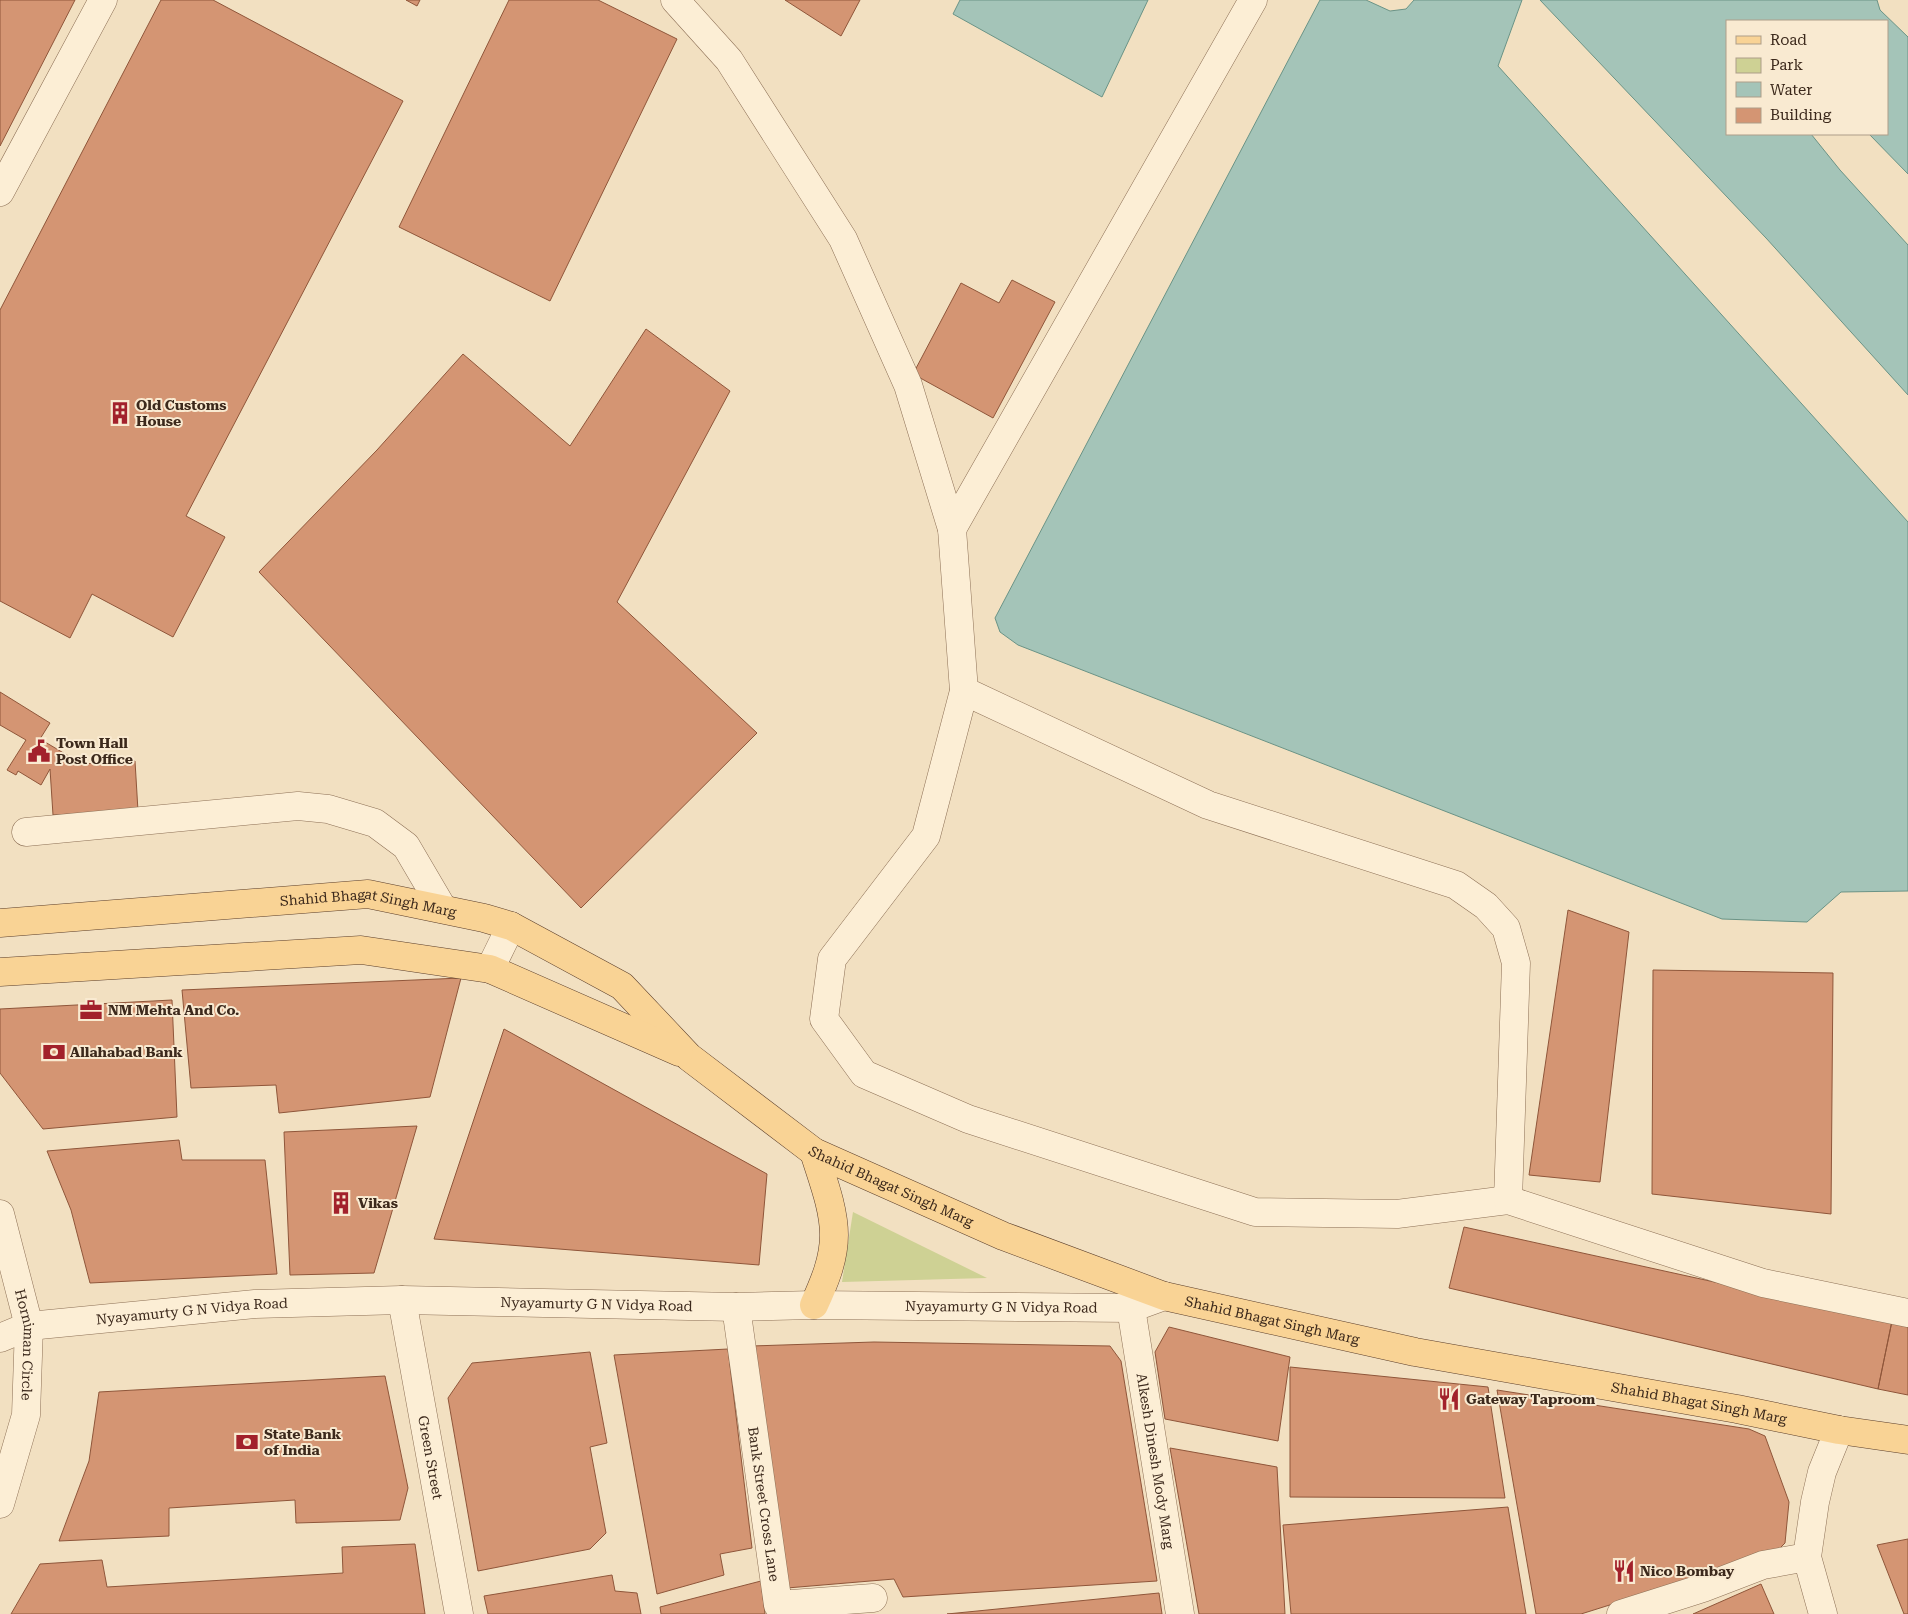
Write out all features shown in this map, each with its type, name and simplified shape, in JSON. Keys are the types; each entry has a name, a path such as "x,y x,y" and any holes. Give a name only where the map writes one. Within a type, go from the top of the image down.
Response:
{"main road":[{"name":"Shahid Bhagat Singh Marg","path":"0,923 368,894 484,918 511,926 622,986 689,1056 814,1152 1003,1236 1164,1296 1416,1352 1737,1409 1840,1430 1908,1440"},
{"name":"Shahid Bhagat Singh Marg","path":"0,972 361,950 490,969 689,1056"},
{"path":"814,1152 831,1210 834,1234 832,1260 814,1305"}],"street":[{"path":"0,192 103,0"},
{"path":"675,0 729,60 843,240 908,385 952,529 964,691 926,836 832,959 824,1019 864,1074 968,1119 1256,1212 1397,1214 1508,1200 1763,1283 1908,1313"},
{"path":"952,529 1253,0"},
{"path":"964,691 1208,805 1456,885 1486,906 1506,928 1516,963 1508,1200"},
{"path":"26,832 298,806 328,809 375,823 406,846 443,909"},
{"path":"490,969 511,926"},
{"name":"Horniman Circle","path":"0,1214 29,1326 26,1415 0,1504"},
{"name":"Nyayamurty G N Vidya Road","path":"0,1338 29,1326 256,1304 402,1300 736,1307 814,1305 1130,1308 1164,1296"},
{"name":"Green Street","path":"402,1300 459,1614"},
{"name":"Bank Street Cross Lane","path":"736,1307 778,1605 873,1598"},
{"name":"Alkesh Dinesh Mody Marg","path":"1130,1308 1180,1614"},
{"path":"1823,1614 1807,1557 1815,1502 1822,1472 1840,1430"},
{"path":"1621,1614 1703,1588 1764,1565 1807,1557"}],"green space":[{"path":"853,1212 987,1278 842,1282"}],"water":[{"path":"960,0 1148,0 1102,97 953,14"},
{"path":"1320,0 1366,0 1390,11 1406,9 1414,0 1522,0 1498,66 1908,522 1908,891 1841,892 1807,922 1722,919 1018,645 1000,632 995,618"},
{"path":"1540,0 1877,0 1880,10 1908,37 1908,174 1870,135 1888,135 1888,20 1726,20 1726,135 1812,135 1840,170 1908,245 1908,395 1766,238"}],"building":[{"path":"0,0 75,0 0,146"},
{"name":"Old Customs House","path":"161,0 213,0 403,101 186,516 225,537 173,637 92,594 70,638 0,601 0,310"},
{"path":"406,0 420,0 417,6"},
{"path":"509,0 598,0 677,39 550,301 399,227"},
{"path":"785,0 860,0 841,36"},
{"path":"1012,280 1055,302 993,418 913,374 961,283 999,303"},
{"path":"646,329 730,391 617,602 757,733 581,908 259,572 377,450 463,354 570,446"},
{"name":"Town Hall Post Office","path":"0,692 50,723 40,739 82,764 135,761 138,811 53,815 50,769 41,785 18,771 16,775 7,770 26,740 0,725"},
{"path":"1568,910 1629,932 1600,1182 1529,1175"},
{"path":"1653,970 1833,973 1831,1214 1652,1194"},
{"path":"461,978 430,1097 279,1113 276,1085 191,1088 182,990"},
{"path":"172,1000 177,1117 43,1129 0,1073 0,1009"},
{"path":"504,1029 767,1174 759,1265 434,1239"},
{"name":"Vikas","path":"417,1126 374,1273 290,1275 284,1132"},
{"path":"179,1140 182,1160 265,1160 277,1274 90,1283 71,1210 47,1151"},
{"path":"1464,1227 1892,1321 1878,1389 1449,1288"},
{"path":"1892,1321 1908,1324 1908,1395 1878,1389"},
{"path":"1169,1327 1290,1357 1278,1441 1165,1419 1155,1352"},
{"path":"874,1342 1110,1346 1121,1361 1157,1581 903,1597 894,1579 787,1588 752,1346"},
{"path":"728,1349 752,1548 720,1554 724,1575 657,1594 614,1355"},
{"path":"590,1352 607,1443 590,1447 606,1533 590,1549 478,1571 448,1398 472,1363"},
{"path":"1290,1367 1488,1387 1505,1498 1290,1497"},
{"path":"385,1376 408,1488 400,1520 296,1523 295,1500 169,1508 169,1536 59,1541 89,1461 99,1392"},
{"path":"1497,1390 1749,1429 1765,1436 1789,1502 1785,1543 1775,1553 1581,1614 1536,1614"},
{"path":"1170,1448 1277,1467 1285,1614 1199,1614"},
{"path":"1508,1507 1526,1614 1291,1614 1283,1525"},
{"path":"1908,1539 1908,1614 1904,1614 1877,1545"},
{"path":"415,1544 425,1614 11,1614 40,1564 102,1560 107,1587 343,1573 342,1547"},
{"path":"612,1575 615,1591 637,1593 641,1614 488,1614 484,1596"},
{"path":"761,1581 765,1614 661,1614 660,1607"},
{"path":"1761,1584 1774,1614 1693,1614"},
{"path":"1159,1593 1162,1614 947,1614"}],"place":[{"name":"Old Customs House","path":"120,413"},
{"name":"Town Hall Post Office","path":"39,751"},
{"name":"NM Mehta And Co.","path":"91,1010"},
{"name":"Allahabad Bank","path":"54,1052"},
{"name":"Vikas","path":"341,1203"},
{"name":"Gateway Taproom","path":"1449,1399"},
{"name":"State Bank of India","path":"247,1442"},
{"name":"Nico Bombay","path":"1624,1571"}]}
